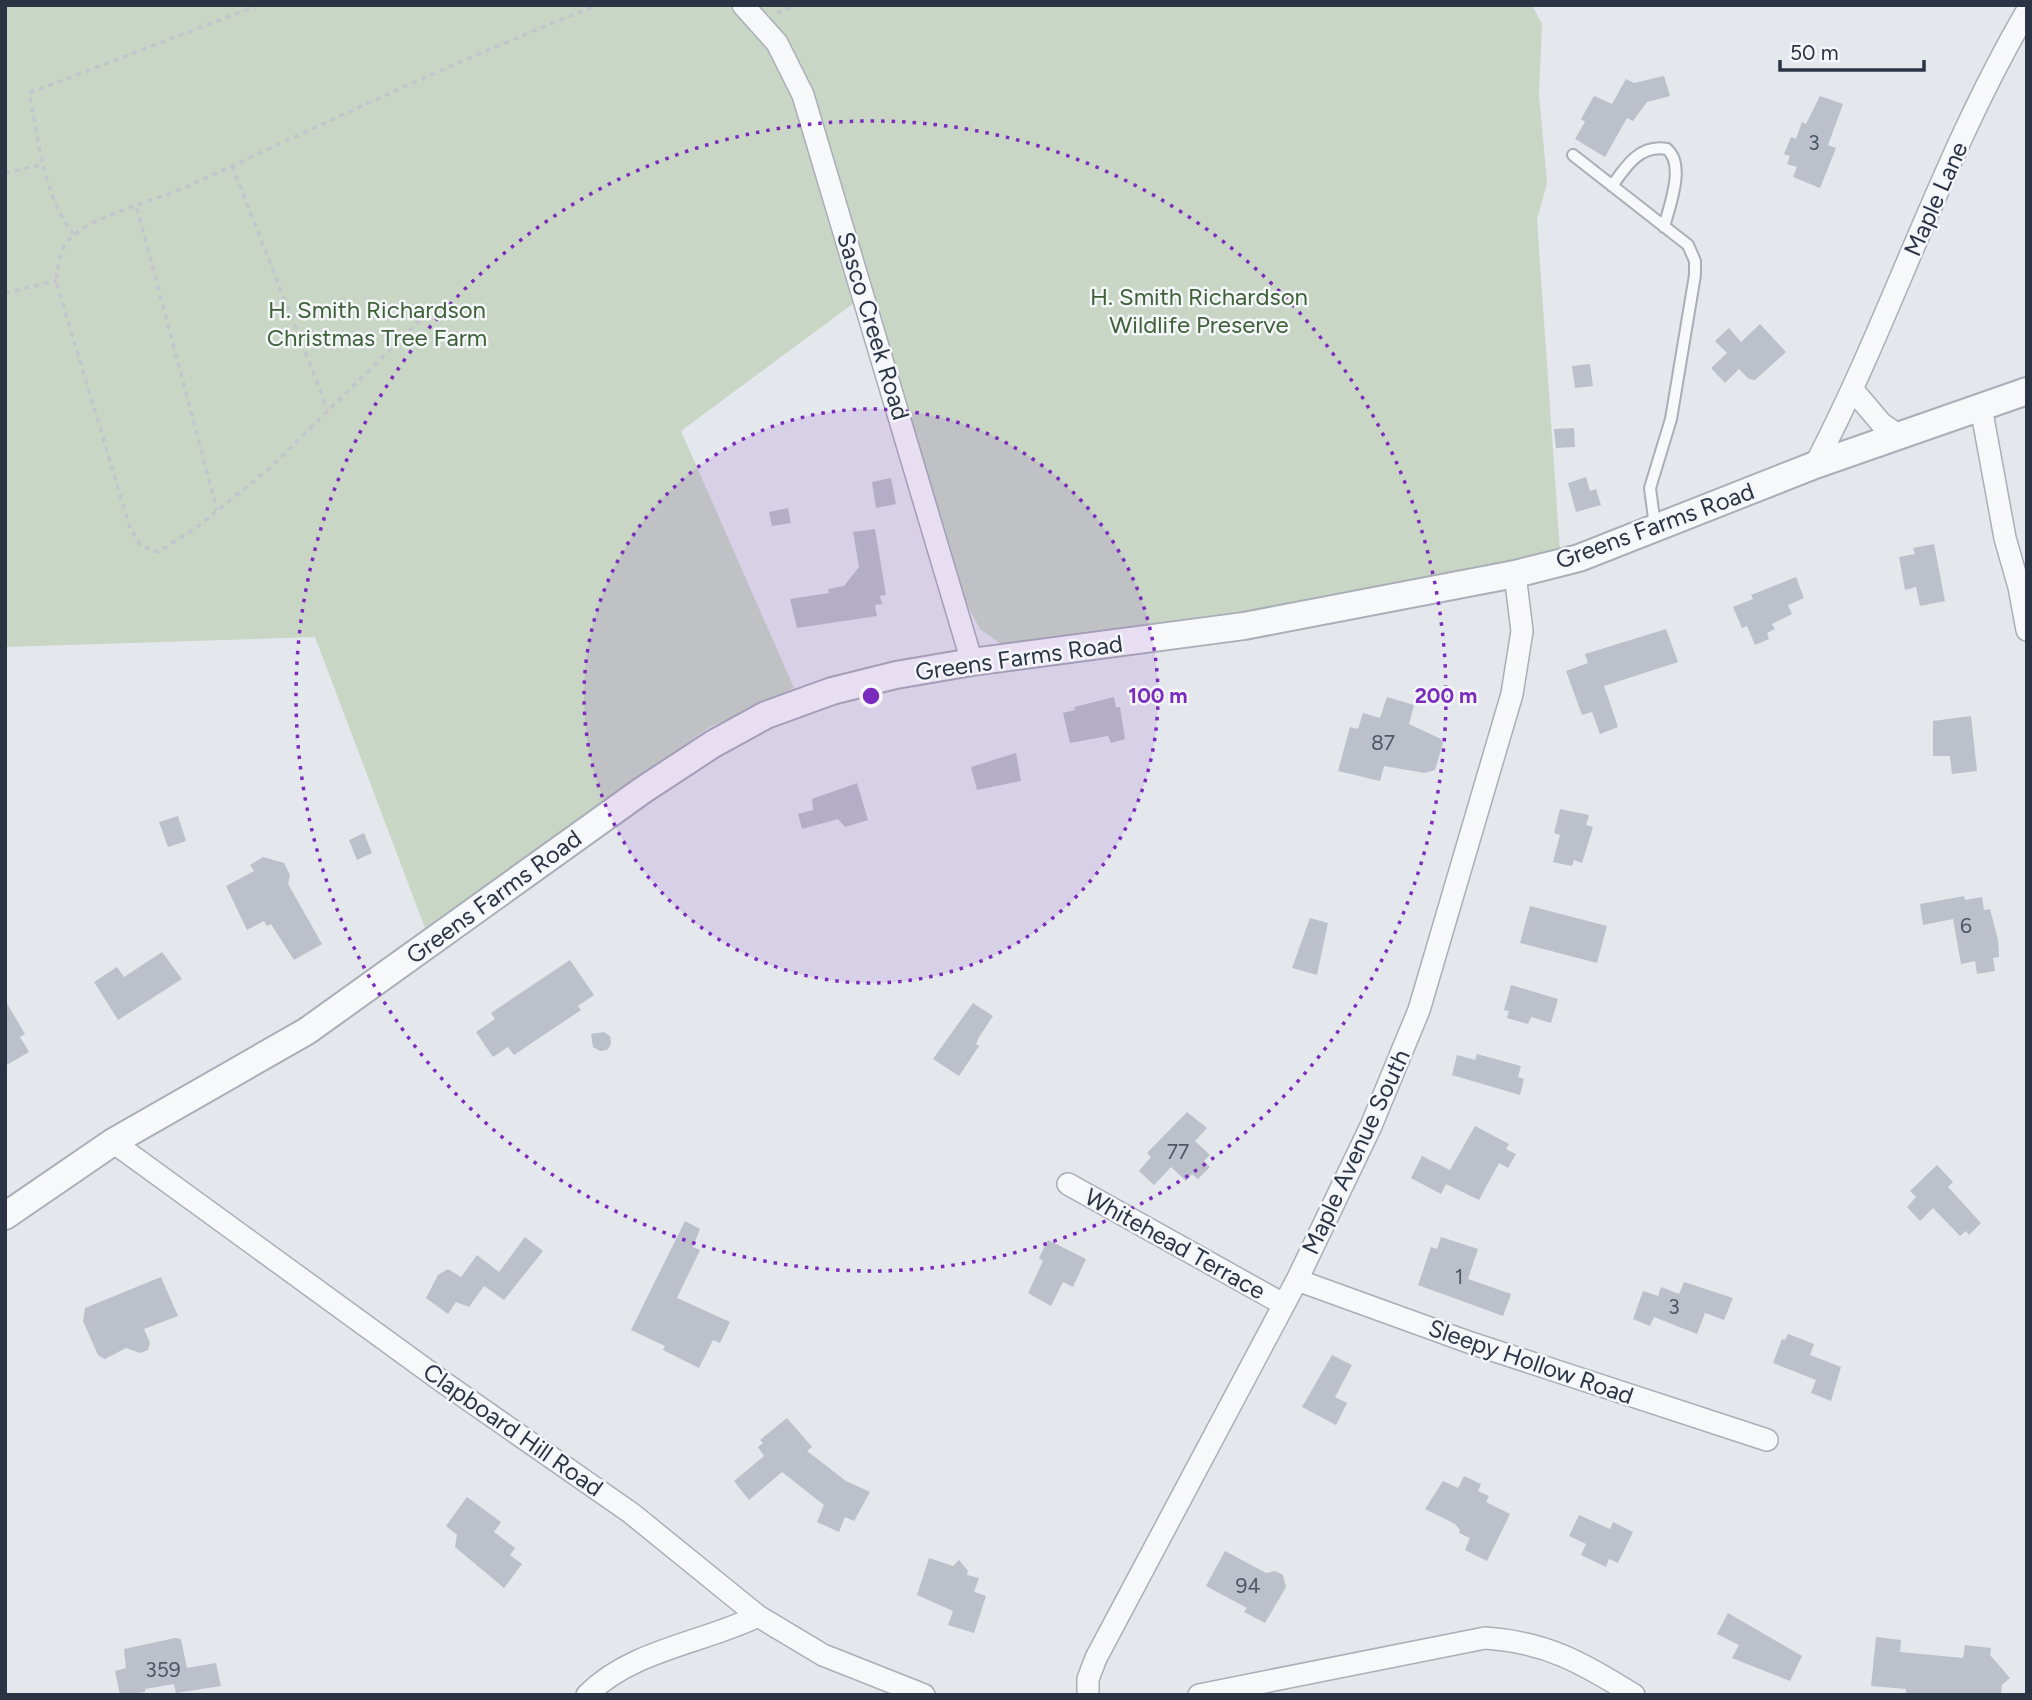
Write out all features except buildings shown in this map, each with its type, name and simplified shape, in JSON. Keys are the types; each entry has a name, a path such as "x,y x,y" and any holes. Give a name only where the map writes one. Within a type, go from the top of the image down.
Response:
{"street":[{"name":"Sasco Creek Road","path":"743,5 777,43 803,95 972,662"},
{"name":"Maple Lane","path":"1815,465 1853,390 1947,171 2027,11"},
{"path":"1853,390 1881,423 1898,435"},
{"name":"Greens Farms Road","path":"5,1216 113,1142 307,1031 643,790 724,738 766,715 832,691 972,662 1244,626 1515,574 1579,558 1815,465 2027,391"},
{"path":"1981,407 2005,538 2020,587 2027,630"},
{"name":"Maple Avenue South","path":"1088,1695 1088,1679 1096,1658 1297,1280 1393,1077 1419,1010 1439,950 1520,660 1522,631 1515,574"},
{"name":"Clapboard Hill Road","path":"113,1142 443,1382 631,1513 758,1615 823,1655 924,1695"},
{"name":"Whitehead Terrace","path":"1068,1184 1283,1304"},
{"name":"Sleepy Hollow Road","path":"1297,1280 1471,1343 1767,1440"},
{"path":"587,1695 599,1683 634,1663 730,1629 758,1615"},
{"path":"1199,1695 1485,1638 1519,1640 1552,1649 1588,1666 1634,1695"}],"lane":[{"path":"1612,186 1628,162 1644,150 1658,147 1667,149 1675,159 1675,170 1664,227"},
{"path":"1573,155 1688,245 1695,261 1689,319 1671,419 1650,488 1656,528"}],"path":[{"path":"74,234 62,219 44,164 29,93 259,5"},
{"path":"420,320 271,467 171,547 158,552 140,545 130,528 56,281 60,252 74,234 232,166 371,101 598,5"},
{"path":"5,173 44,164"},
{"path":"232,166 328,410"},
{"path":"137,207 217,510"},
{"path":"5,293 56,281"}],"green space":[{"name":"H. Smith Richardson Christmas Tree Farm","path":"5,5 730,5 734,8 771,51 788,78 854,303 681,431 794,688 708,728 425,928 315,637 5,647"},
{"name":"H. Smith Richardson Wildlife Preserve","path":"759,5 1532,5 1542,24 1539,94 1547,183 1537,220 1560,551 1447,576 1245,614 1005,647 980,629 966,603 821,119 785,36"}]}
